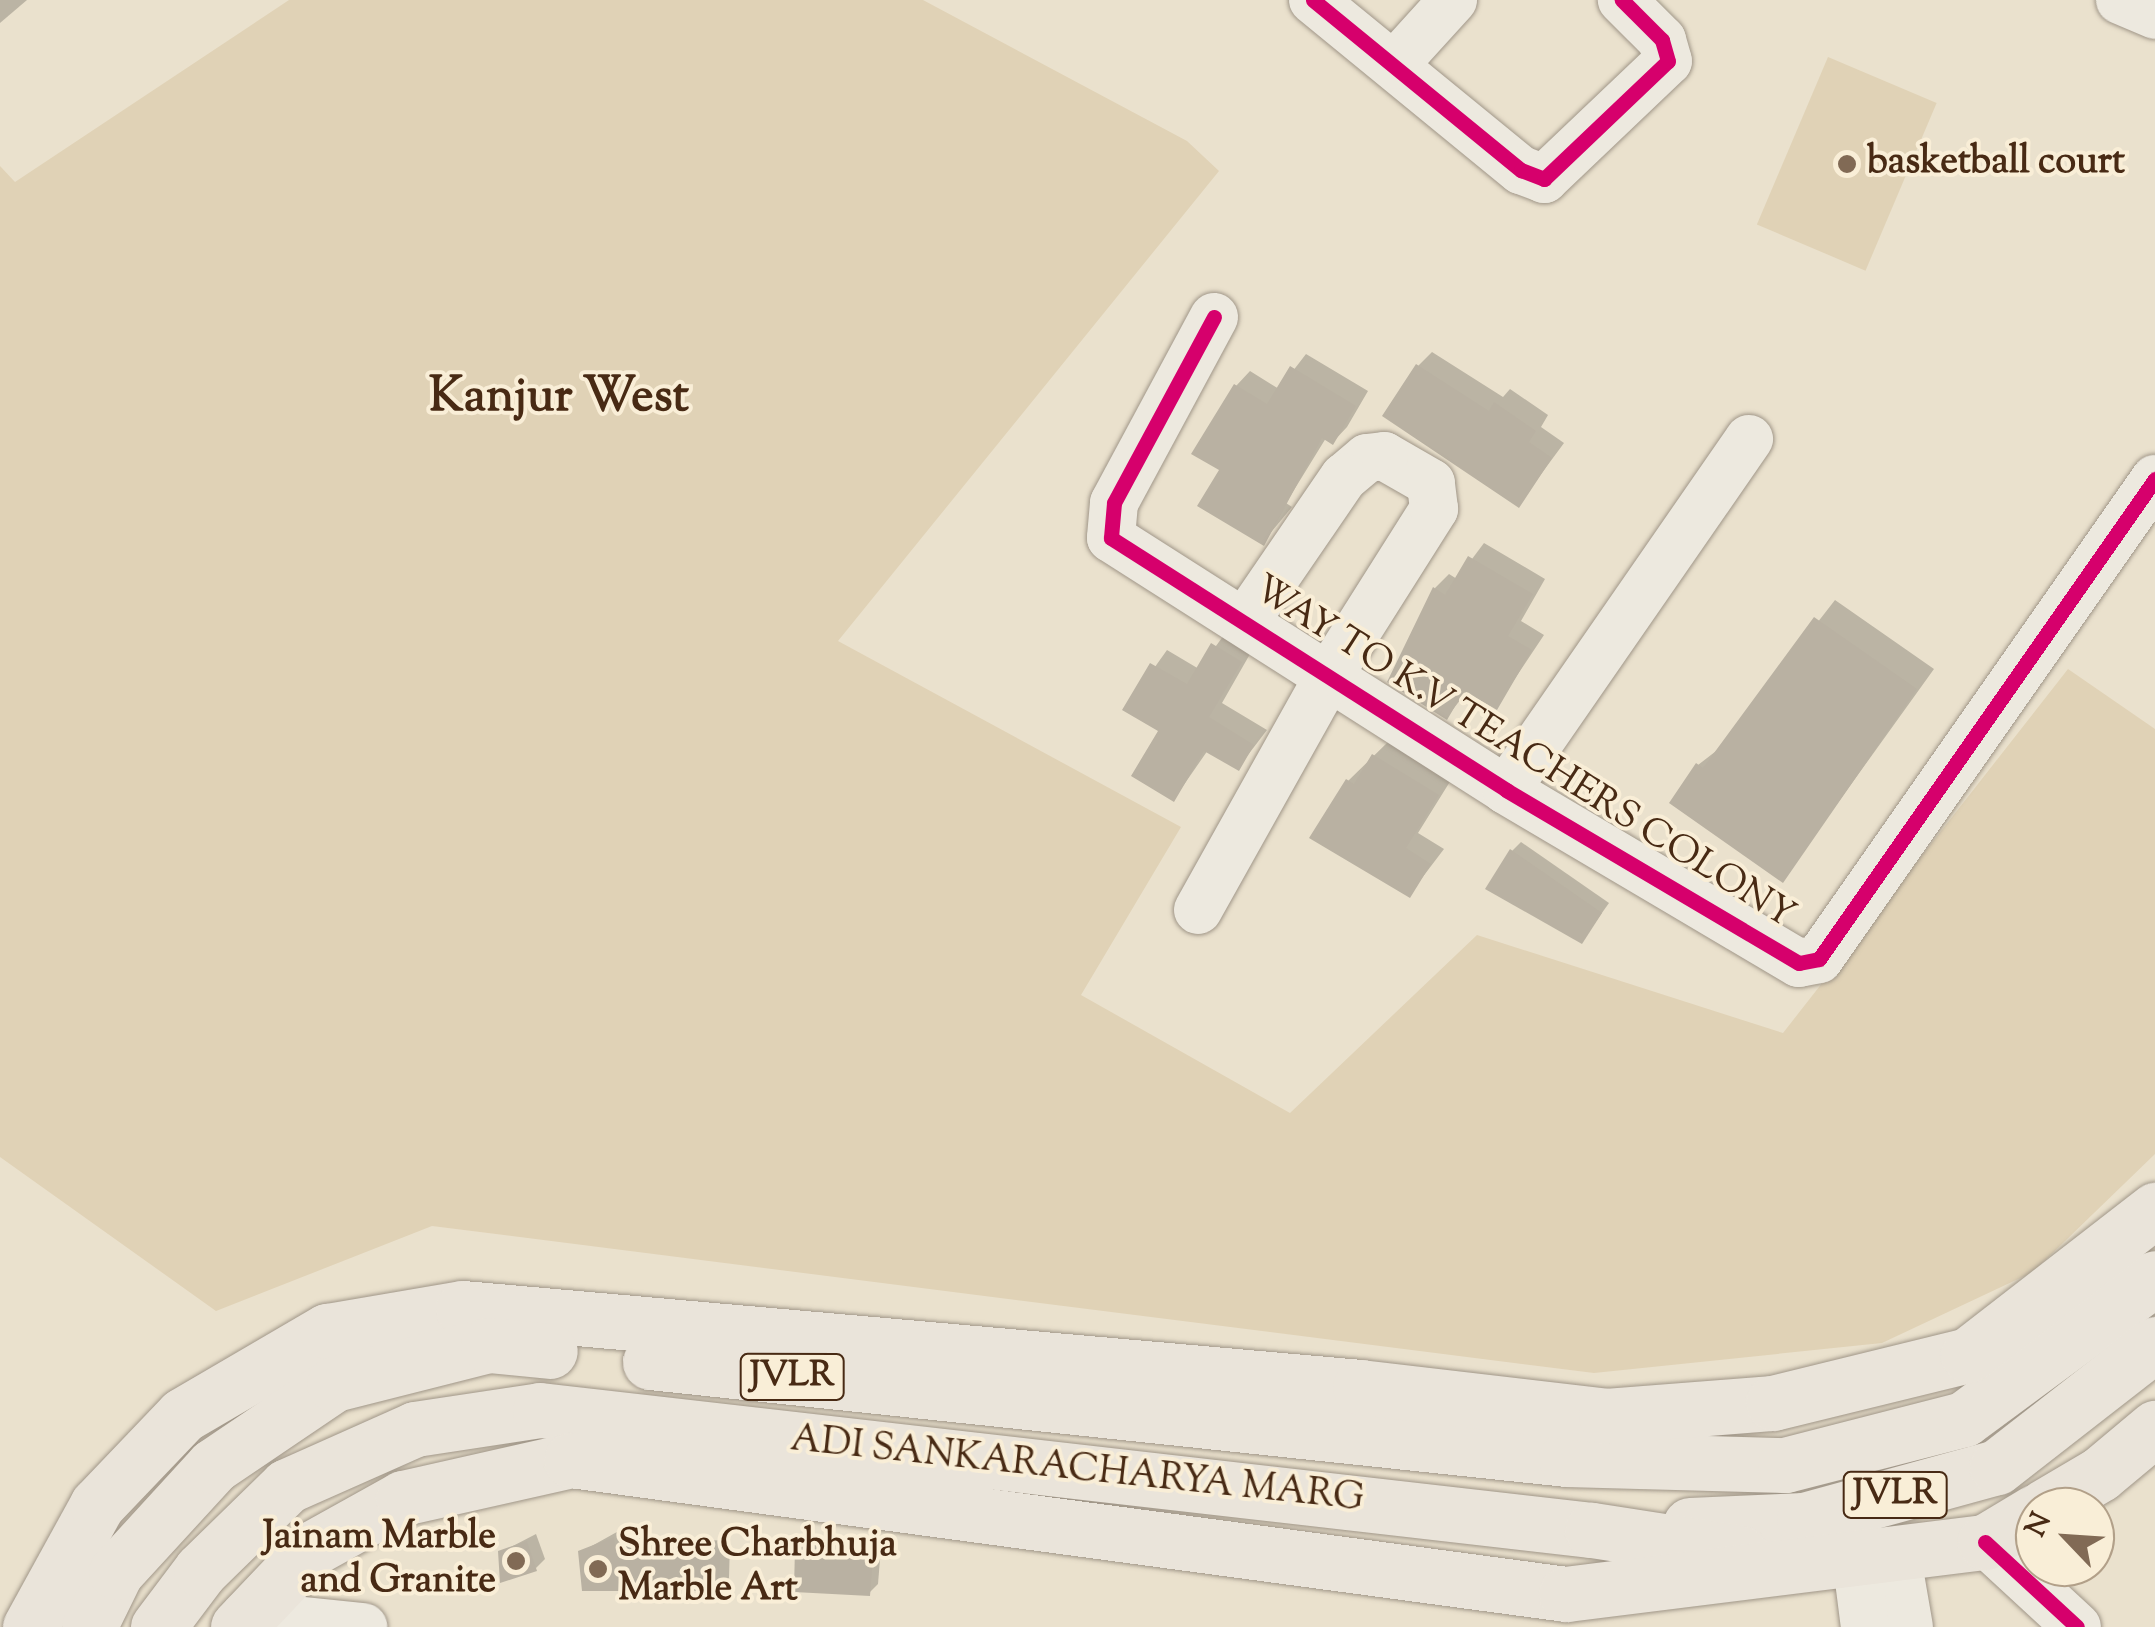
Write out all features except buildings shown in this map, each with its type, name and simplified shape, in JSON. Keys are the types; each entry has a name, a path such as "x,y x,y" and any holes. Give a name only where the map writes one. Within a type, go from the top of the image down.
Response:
{"main road":[{"path":"30,1627 97,1505 182,1415 327,1331 463,1308 1360,1388 1606,1416 1773,1402 1968,1355 2155,1210"},
{"name":"JVLR","path":"89,1627 116,1572 213,1466 334,1384 488,1344 1604,1460 1784,1466 1964,1418 2155,1278"},
{"name":"JVLR","path":"1592,1530 1804,1520 1996,1467 2155,1344"},
{"path":"1604,1460 1721,1406"},
{"name":"ADI SANKARACHARYA MARG","path":"158,1627 200,1570 287,1486 415,1428 540,1410 1592,1530"},
{"path":"2078,1487 2100,1474 2155,1428"},
{"path":"242,1621 312,1548 403,1498 571,1460 1566,1594 1985,1542 2015,1524"},
{"path":"1592,1530 1800,1563"}],"street":[{"path":"1313,0 1521,170 1544,179 1668,62 1662,40 1622,0"},
{"path":"1394,66 1453,0"},
{"path":"2120,0 2155,15"},
{"name":"WAY TO K.V TEACHERS COLONY","path":"1214,317 1114,504 1111,538 1331,672 1506,790 1799,963 1819,959 2155,478"},
{"path":"1506,790 1749,438"},
{"path":"1198,910 1331,672 1434,509 1430,483 1384,456 1367,458 1344,476 1246,620"},
{"path":"1985,1542 2077,1627"},
{"path":"1865,1627 1876,1555"},
{"path":"1876,1555 1908,1627"},
{"path":"242,1621 364,1627"}],"shaded area":[{"path":"289,0 923,0 1187,141 1219,171 838,641 1181,827 1081,995 1290,1113 1477,935 1783,1033 2068,669 2155,729 2155,1154 2033,1272 1882,1343 1594,1373 432,1226 216,1311 0,1157 0,166 15,182"},
{"name":"basketball court","path":"1828,57 1937,103 1866,271 1757,225"}],"cycle path":[{"path":"1313,0 1521,170 1544,179 1668,61 1662,40 1622,0"},
{"path":"1214,317 1114,503 1111,538 1506,790 1799,963 1819,959 2155,479"},
{"path":"1985,1542 2077,1627"}],"place":[{"name":"basketball court","path":"1847,164"},
{"name":"Jainam Marble and Granite","path":"516,1561"},
{"name":"Shree Charbhuja Marble Art","path":"598,1569"}],"district":[{"name":"Kanjur West","path":"559,399"}]}
